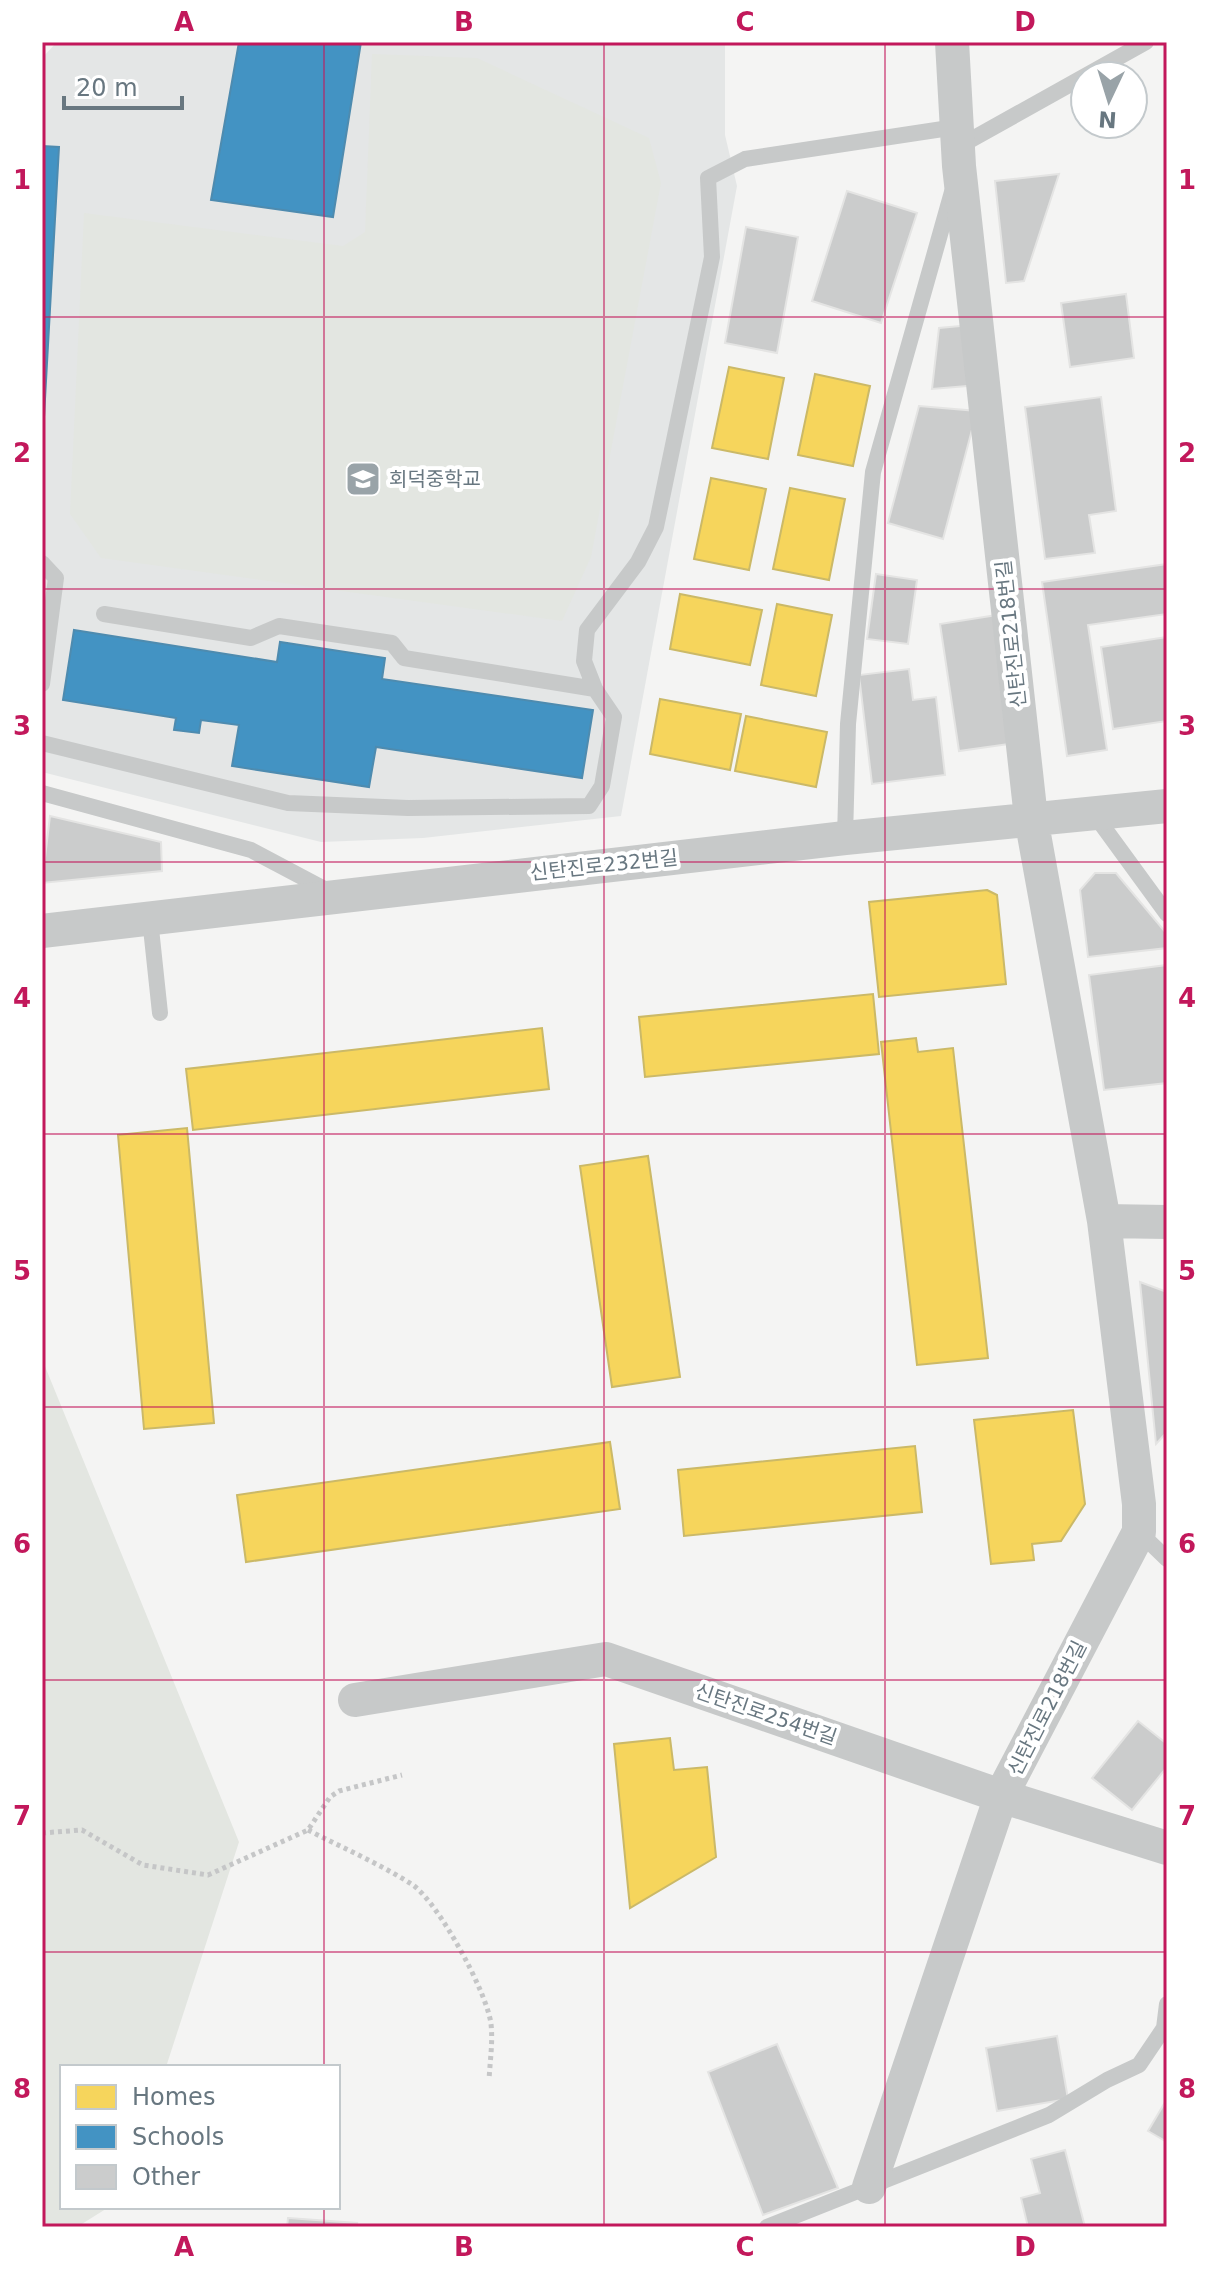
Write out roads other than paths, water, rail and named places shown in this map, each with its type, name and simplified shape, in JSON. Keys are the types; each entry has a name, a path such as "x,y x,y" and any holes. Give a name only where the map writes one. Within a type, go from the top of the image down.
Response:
{"street":[{"name":"신탄진로218번길","path":"869,2187 1001,1796 1139,1532 1139,1504 1104,1221 1031,818 957,147 952,42"},
{"name":"신탄진로232번길","path":"42,931 845,838 1167,806"},
{"path":"1104,1221 1167,1222"},
{"name":"신탄진로254번길","path":"355,1700 606,1659 1001,1796 1167,1848"}],"lane":[{"path":"42,743 288,803 408,808 589,806 602,786 614,717 595,689 584,661 587,630 638,562 656,527 712,257 708,178 745,159 957,147 1146,42"},
{"path":"845,838 848,724 873,472 957,147"},
{"path":"42,563 56,578 42,684"},
{"path":"104,614 251,638 279,626 392,643 404,658 595,689"},
{"path":"42,793 251,850 337,896"},
{"path":"1093,813 1167,914"},
{"path":"150,919 160,1013"},
{"path":"1139,1532 1167,1559"},
{"path":"767,2227 1049,2115 1107,2080 1139,2065 1164,2028 1167,2004"}],"place":[{"name":"회덕중학교","path":"363,479"}]}
